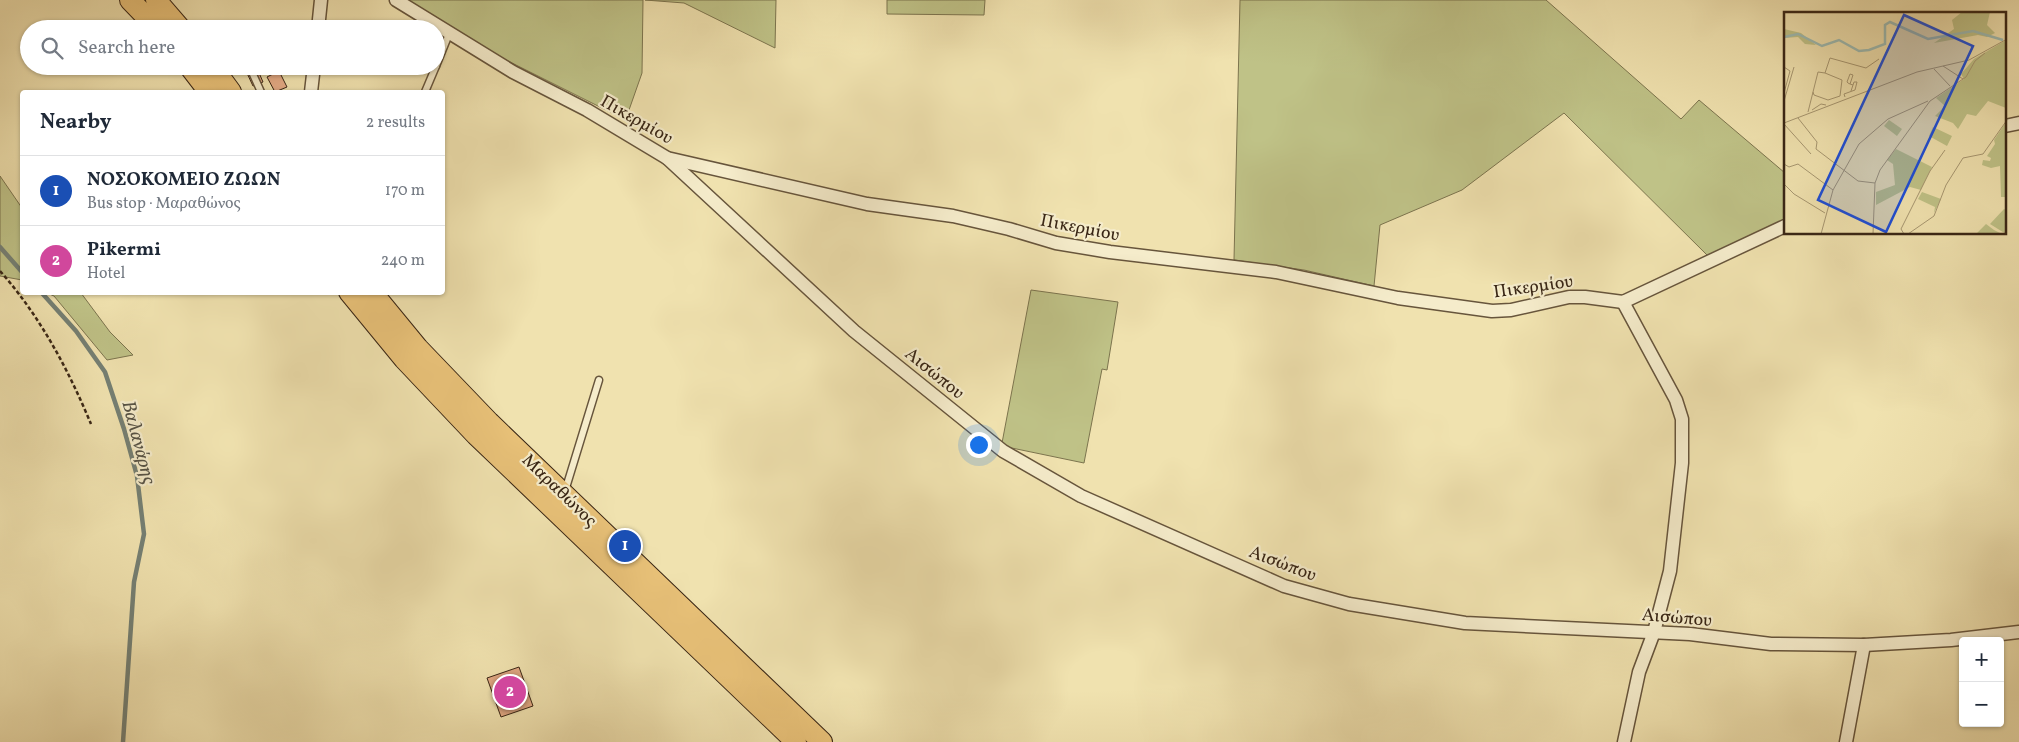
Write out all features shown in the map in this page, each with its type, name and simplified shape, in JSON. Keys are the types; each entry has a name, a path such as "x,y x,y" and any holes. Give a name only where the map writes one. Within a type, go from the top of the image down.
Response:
{"main road":[{"path":"130,0 149,20"},
{"path":"156,0 173,20"},
{"path":"196,75 207,90"},
{"path":"219,75 230,90"},
{"name":"Μαραθώνος","path":"351,295 397,352 476,435 796,742"},
{"name":"Μαραθώνος","path":"375,295 454,386 822,742"}],"street":[{"path":"319,20 321,0"},
{"name":"Πικερμίου","path":"396,0 427,20"},
{"name":"Πικερμίου","path":"445,31 513,72 588,110 667,158 867,204 953,216 1009,229 1056,243 1110,252 1276,272 1398,298 1492,311 1510,310 1569,297 1623,302"},
{"path":"311,90 313,75"},
{"path":"2006,126 2019,122"},
{"name":"Αισώπου","path":"667,158 854,331 1003,451 1081,496 1284,586 1349,604 1465,623 1690,634 1771,644 1864,645 1951,640 2019,632"},
{"path":"1624,742 1639,672 1654,632 1670,571 1682,463 1682,420 1676,400 1623,302 1784,226"},
{"path":"1846,742 1864,645"}],"lane":[{"path":"445,44 449,34"},
{"path":"254,75 261,90"},
{"path":"426,90 432,75"},
{"path":"564,494 599,380"}],"path":[{"path":"0,271 36,317 50,340 76,388 91,424"}],"green space":[{"path":"408,0 643,0 642,73 629,110 614,114 494,54 445,23 445,20 440,20"},
{"path":"645,0 776,0 775,48 684,3"},
{"path":"887,0 985,0 984,15 887,14"},
{"path":"1240,0 1546,0 1681,119 1699,100 1784,172 1784,220 1708,256 1564,113 1462,190 1380,225 1374,286 1304,270 1234,260"},
{"path":"0,176 20,205 20,280 0,276"},
{"path":"1031,290 1118,302 1107,370 1102,369 1084,463 1007,447 1002,443"},
{"path":"52,295 82,295 110,332 133,355 107,360"}],"building":[{"path":"248,75 260,75 263,82 253,86"},
{"path":"281,75 287,87 274,90 267,77"},
{"path":"519,667 533,706 501,717 487,678"}],"waterway":[{"name":"Βαλανάρης","path":"0,247 20,270"},
{"name":"Βαλανάρης","path":"44,295 76,331 105,372 137,476 144,534 134,582 123,742"}],"place":[{"name":"ΝΟΣΟΚΟΜΕΙΟ ΖΩΩΝ","path":"625,546"},
{"name":"Pikermi","path":"510,692"}]}
